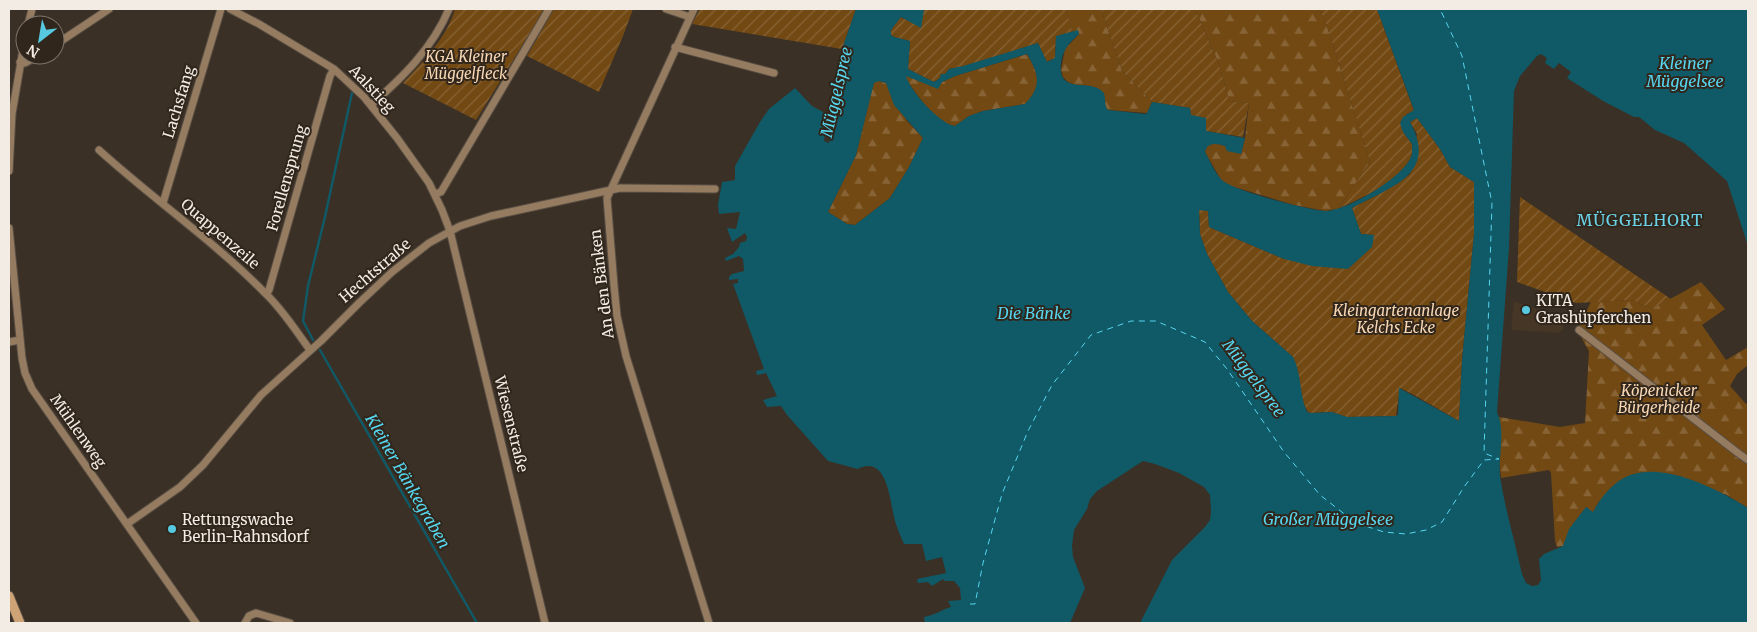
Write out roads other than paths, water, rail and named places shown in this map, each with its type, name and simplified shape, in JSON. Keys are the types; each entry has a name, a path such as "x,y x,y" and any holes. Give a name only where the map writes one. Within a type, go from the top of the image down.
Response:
{"main road":[{"path":"9,596 20,623"}],"street":[{"path":"65,37 108,9"},
{"name":"Lachsfang","path":"163,203 221,9"},
{"name":"Aalstieg","path":"230,9 334,69 371,106 421,171 435,194 450,231"},
{"path":"371,106 400,81 414,65 442,25 449,9"},
{"path":"435,194 441,192 549,9"},
{"path":"666,9 690,17"},
{"name":"An den Bänken","path":"694,9 607,198 617,316 626,356 709,623"},
{"path":"675,47 774,73"},
{"path":"9,172 12,114 20,65"},
{"name":"Forellensprung","path":"266,294 269,290 330,76 334,69"},
{"name":"Quappenzeile","path":"99,150 207,239 266,294 287,318 310,350"},
{"name":"Hechtstraße","path":"127,524 180,487 198,470 261,395 358,302 429,243 450,231 491,216 620,188 716,189"},
{"name":"Mühlenweg","path":"9,228 20,340 25,373 32,389 196,623"},
{"name":"Wiesenstraße","path":"450,231 545,623"},
{"path":"1579,330 1748,460"},
{"path":"9,342 20,340"},
{"path":"245,623 249,616 256,613 290,623"}],"water":[{"path":"856,9 924,10 921,28 901,17 891,30 891,35 910,41 908,69 934,82 949,69 1038,43 1047,62 1055,58 1056,36 1078,30 1079,34 1067,46 1061,63 1061,73 1069,83 1090,86 1103,92 1108,110 1145,114 1152,102 1190,108 1191,115 1206,118 1206,131 1245,138 1241,154 1227,151 1225,146 1219,144 1210,145 1206,149 1205,152 1223,181 1242,190 1272,199 1325,211 1346,206 1385,184 1396,176 1412,156 1412,144 1403,132 1400,123 1403,117 1414,110 1377,9 1748,9 1748,246 1727,181 1684,143 1655,130 1639,117 1634,117 1603,101 1567,78 1571,72 1559,63 1554,69 1545,63 1547,58 1541,54 1537,56 1520,76 1514,91 1509,248 1497,412 1501,427 1500,476 1502,488 1522,574 1526,583 1532,586 1538,585 1541,580 1539,559 1544,554 1563,546 1569,529 1586,507 1593,512 1610,489 1627,476 1648,472 1662,473 1678,476 1708,487 1748,508 1748,623 1140,623 1172,560 1205,527 1210,520 1211,512 1210,495 1204,487 1179,473 1143,461 1097,491 1090,499 1087,509 1074,530 1073,557 1085,588 1070,623 925,623 924,617 951,607 948,601 961,600 960,588 954,581 945,581 943,579 932,586 928,582 918,583 917,579 946,573 942,557 926,561 922,544 904,544 881,473 875,468 868,466 858,469 828,461 781,406 767,407 763,400 777,396 766,373 757,375 756,371 764,369 733,284 738,283 738,279 729,280 732,274 744,271 743,259 739,256 726,261 725,258 733,254 740,243 746,241 747,237 745,233 732,242 727,228 736,229 740,212 719,214 718,205 722,182 735,180 735,166 760,122 769,109 795,88 812,106 827,114 824,141 829,143 846,53 842,49","holes":["1027,54 1034,68 1037,80 1034,91 1025,104 983,111 969,116 955,126 949,124 926,106 913,90 906,76 938,89 942,82 955,76","879,81 886,83 894,105 923,138 909,167 890,198 855,225 847,224 828,212 856,155 874,83","1417,118 1440,149 1450,167 1474,182 1474,234 1462,360 1459,421 1399,388 1398,414 1396,416 1347,417 1332,412 1307,412 1298,370 1293,357 1252,321 1228,292 1207,254 1200,234 1199,210 1208,211 1209,227 1284,259 1312,266 1348,269 1372,247 1374,235 1361,234 1352,208 1395,186 1414,167 1419,155 1417,140 1410,122"]}],"waterway":[{"name":"Kleiner Bänkegraben","path":"313,340 303,321 308,286 352,93"},
{"name":"Kleiner Bänkegraben","path":"320,350 477,623"}],"place":[{"name":"KITA Grashüpferchen","path":"1526,310"},
{"name":"Rettungswache Berlin-Rahnsdorf","path":"172,529"}],"district":[{"name":"MÜGGELHORT","path":"1640,220"}],"park label":[{"name":"KGA Kleiner Müggelfleck","path":"466,66"},
{"name":"Kleingartenanlage Kelchs Ecke","path":"1396,320"},
{"name":"Köpenicker Bürgerheide","path":"1659,400"}],"water label":[{"name":"Kleiner Müggelsee","path":"1685,72"},
{"name":"Müggelspree","path":"836,92"},
{"name":"Die Bänke","path":"1034,313"},
{"name":"Müggelspree","path":"1254,378"},
{"name":"Großer Müggelsee","path":"1328,519"}]}
